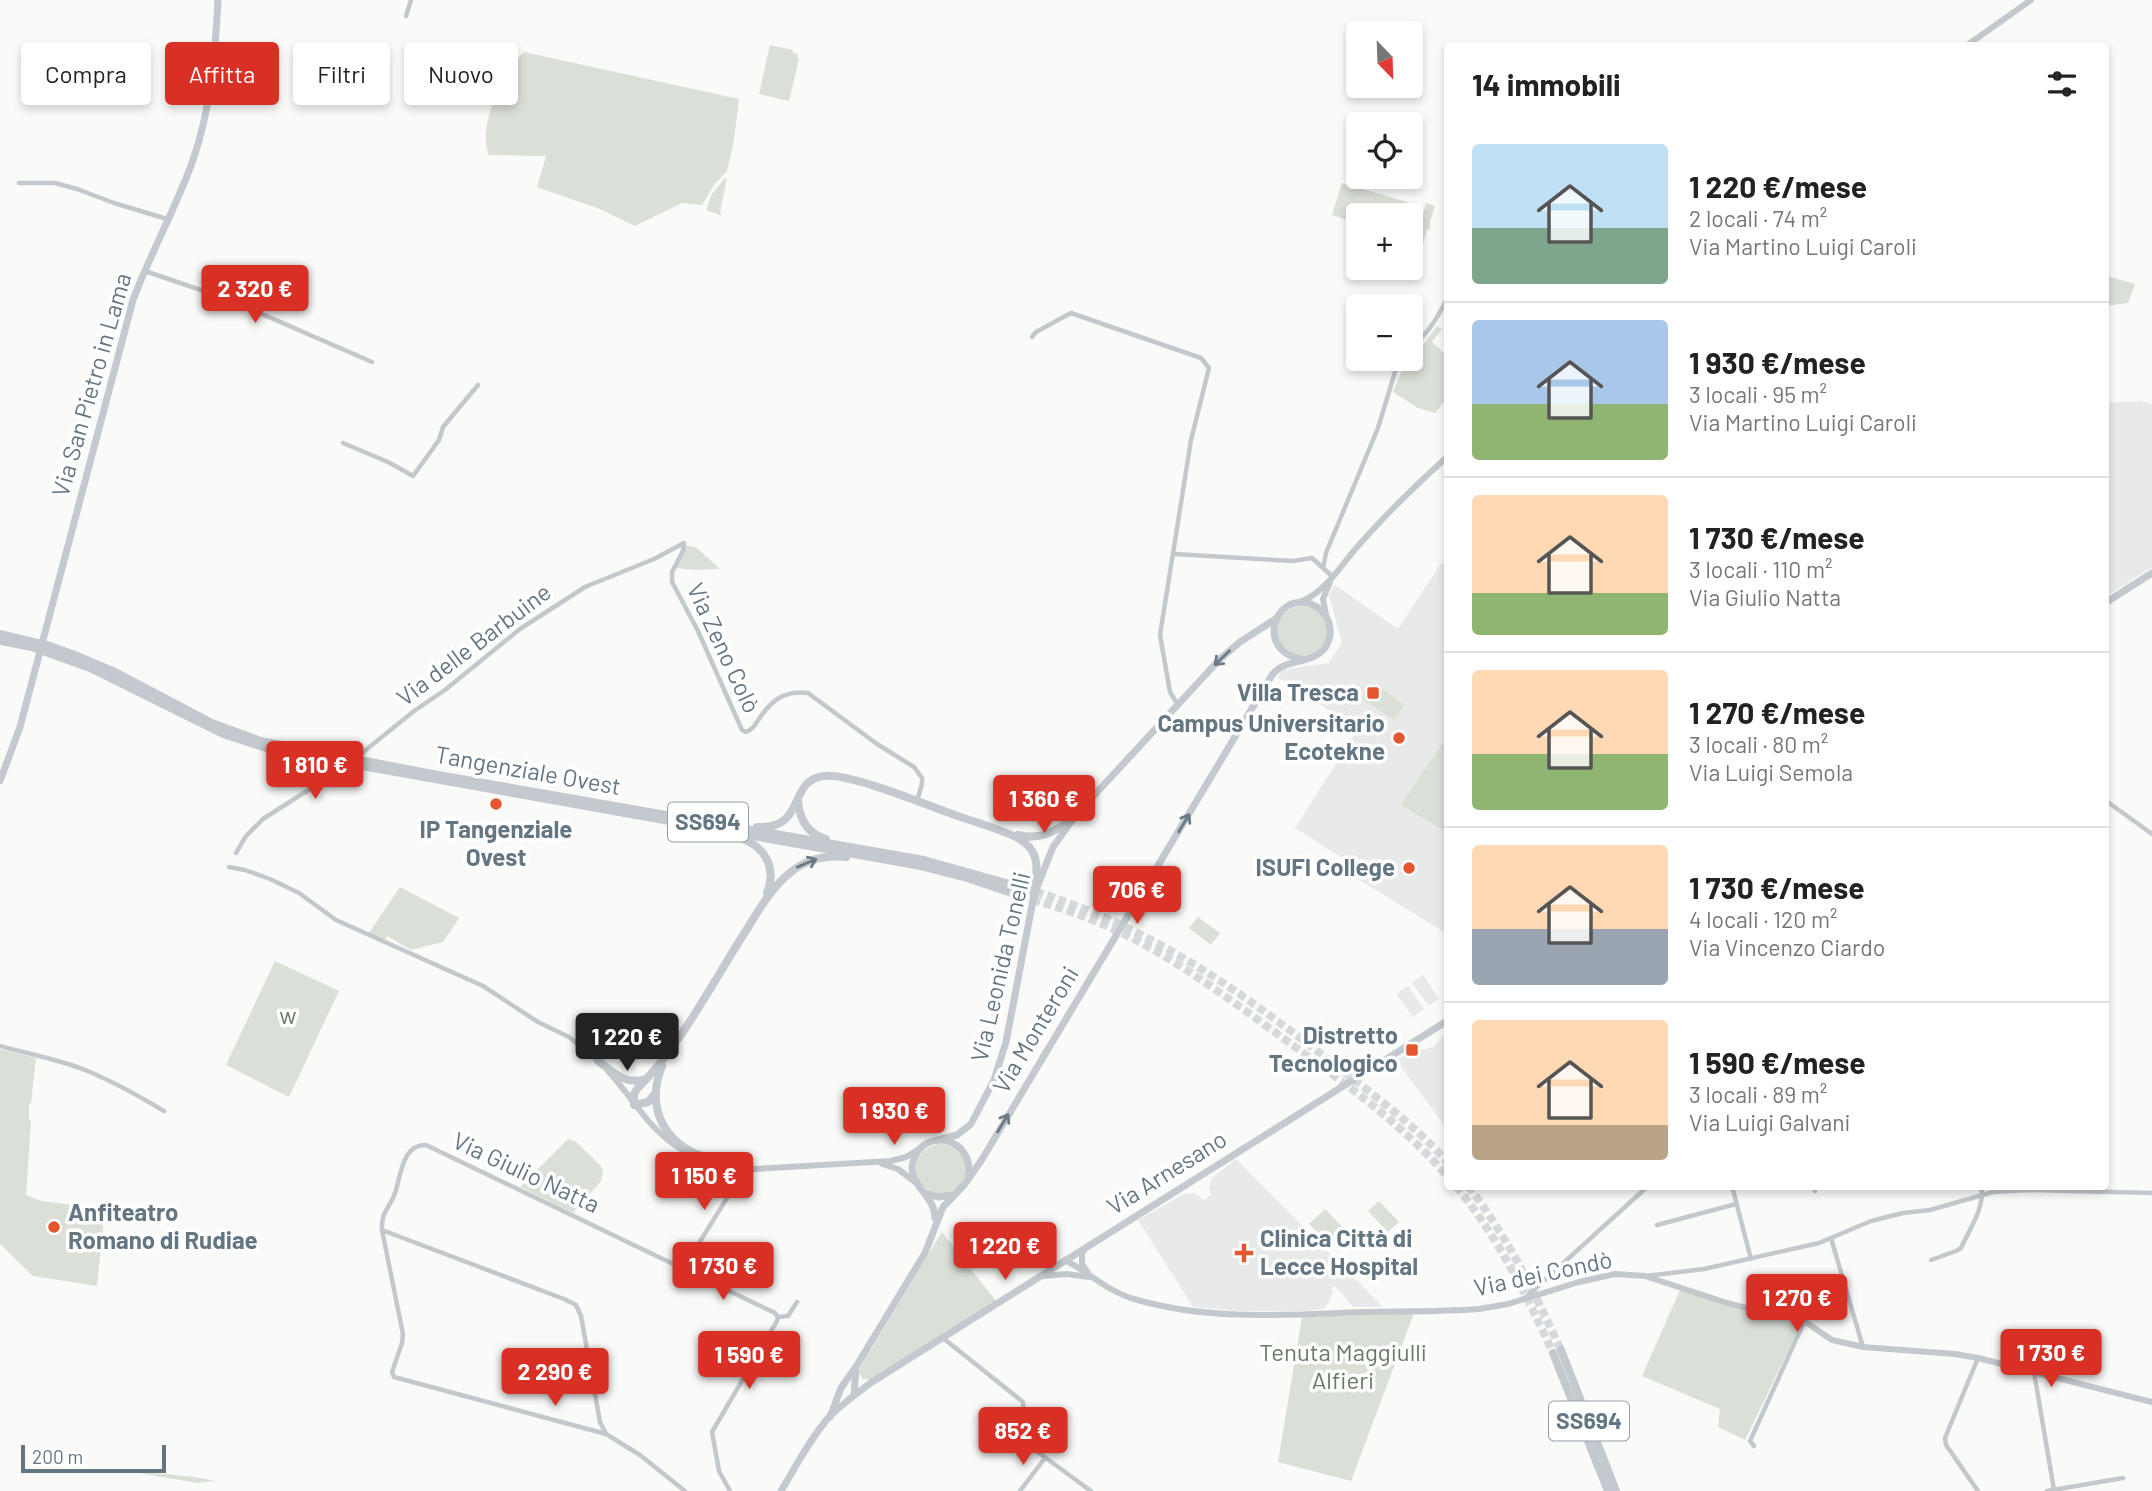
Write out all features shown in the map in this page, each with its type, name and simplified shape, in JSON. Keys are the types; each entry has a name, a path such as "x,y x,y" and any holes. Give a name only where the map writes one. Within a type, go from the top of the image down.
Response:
{"highway":[{"name":"Tangenziale Ovest","path":"0,634 50,646 98,664 236,733 388,769"},
{"name":"Tangenziale Ovest","path":"0,640 32,647 90,668 199,723 246,743 298,755 679,820 921,866 1023,892 956,868 883,852 679,820"},
{"path":"654,1094 648,1102 634,1105 637,1089 666,1057 759,909 768,890 771,872 769,862 759,848 740,838 683,826 679,820 690,816 768,827 790,816 806,784 820,776 835,775 1008,834 1024,842 1036,859 1034,895"},
{"path":"798,800 802,821 817,836 883,852"},
{"path":"1008,834 1034,838 1046,835 1060,828 1076,814"},
{"path":"759,909 789,873 803,863 820,858 836,856 921,866"},
{"path":"666,1057 654,1094 659,1115 677,1141 694,1153 742,1168"},
{"path":"598,1061 626,1080 642,1080 651,1076"},
{"name":"SS694","path":"1608,1491 1557,1352 1616,1491"}],"main road":[{"name":"Via San Pietro in Lama","path":"0,781 20,727 124,331 144,270 193,160 206,114 215,50 218,0"},
{"path":"2109,600 2152,573"},
{"path":"1301,659 1293,658 1280,649 1273,634 1277,618 1289,606 1298,603 1316,606 1328,620"},
{"name":"Via Leonida Tonelli","path":"938,1140 957,1135 971,1124 996,1073 1006,1042 1034,895 1054,847 1076,814 1220,659 1240,642 1277,618"},
{"name":"Via Monteroni","path":"830,1417 838,1394 925,1253 943,1207 961,1189 981,1161 1272,675 1282,666 1317,655 1323,650 1330,634 1328,620"},
{"name":"Via Arnesano","path":"872,1382 1444,1023"},
{"path":"934,1230 934,1207 913,1177 912,1163 918,1150 938,1140 951,1142 966,1155 970,1168 967,1181"},
{"path":"923,1192 939,1197 953,1195"},
{"path":"857,1367 859,1378 867,1383 872,1382"},
{"name":"Via Monteroni","path":"854,1395 857,1367"},
{"path":"846,1381 847,1391 854,1395"},
{"name":"Via Monteroni","path":"781,1491 830,1417 872,1382"}],"street":[{"path":"406,16 411,0"},
{"path":"1972,42 2031,0"},
{"path":"19,183 55,183 77,188 114,203 167,219"},
{"path":"144,270 230,300 372,362"},
{"path":"1423,337 1444,305"},
{"path":"1032,337 1036,332 1071,313 1197,357 1206,362 1209,368 1191,440 1160,642 1170,692 1173,701 1178,705"},
{"path":"1323,568 1326,553 1378,428 1395,371"},
{"path":"343,443 413,476 439,440 443,427 478,385"},
{"path":"1298,603 1311,597 1332,578 1357,547 1444,460"},
{"name":"Via Zeno Colò","path":"684,542 683,551 672,572 672,582 695,624 742,730 750,732 779,696 795,692 808,693 914,767 922,778 917,802"},
{"name":"Via delle Barbuine","path":"236,853 246,836 263,819 339,771 520,629 585,587 654,559 684,542"},
{"path":"1174,554 1293,561 1312,558 1332,578"},
{"path":"1328,620 1323,599 1332,578"},
{"path":"2109,803 2152,834"},
{"path":"229,867 270,878 299,893 336,920 483,986 538,1022 569,1037 611,1074 654,1129 692,1155 717,1164 742,1168 899,1160 923,1146"},
{"path":"0,1046 85,1070 164,1111"},
{"name":"Via Giulio Natta","path":"382,1230 381,1219 396,1192 402,1164 416,1146 426,1144 775,1313 778,1317"},
{"path":"869,1163 898,1169 916,1184"},
{"path":"683,1269 742,1168"},
{"path":"1522,1300 1644,1190"},
{"path":"1733,1190 1751,1259"},
{"path":"1931,1260 1961,1248 1983,1195 1982,1190"},
{"path":"1645,1276 1704,1269 1819,1243 1871,1221 1930,1210 1993,1192 2028,1190 2152,1193"},
{"path":"1657,1225 1736,1204"},
{"path":"382,1230 564,1298 576,1305 581,1316 600,1422 606,1434"},
{"path":"382,1230 403,1334 392,1372 394,1377 606,1434 640,1455 685,1491"},
{"path":"1831,1238 1863,1347"},
{"path":"1088,1246 1082,1254 1082,1264 1090,1277"},
{"name":"Via dei Condò","path":"1065,1260 1090,1277 1132,1299 1207,1314 1283,1315 1479,1309 1615,1274 1645,1276 1727,1303 1804,1322 1832,1340 1863,1347 1978,1357 2152,1402"},
{"name":"Via dei Condò","path":"1038,1278 1059,1274 1090,1277"},
{"path":"730,1491 719,1471 712,1432 778,1317 788,1316 797,1302"},
{"path":"1754,1447 1750,1441 1804,1322"},
{"path":"943,1338 1023,1402 1018,1436 1091,1491"},
{"path":"1978,1357 1945,1438 1946,1445 1978,1491"},
{"path":"2034,1371 2054,1490"},
{"path":"1020,1491 1045,1458"},
{"path":"2046,1491 2123,1478"}],"shaded area":[{"path":"2141,401 2152,404 2152,567 2109,594 2109,403"},
{"name":"Campus Universitario Ecotekne","path":"1444,562 1444,932 1358,879 1363,871 1295,828 1358,729 1278,677 1282,670 1329,663 1342,643 1329,595 1335,585 1398,629"},
{"path":"1423,975 1439,999 1429,1006 1412,983"},
{"path":"1408,986 1424,1009 1413,1017 1396,994"},
{"path":"1444,1034 1444,1125 1396,1060 1409,1053 1433,1047"},
{"name":"Clinica Città di Lecce Hospital","path":"1236,1159 1383,1307 1353,1307 1335,1286 1326,1307 1322,1309 1237,1311 1193,1307 1138,1220 1184,1194 1195,1193 1204,1200 1211,1195 1209,1188 1212,1178"}],"green space":[{"path":"770,45 793,50 793,53 798,54 789,101 759,94"},
{"path":"524,52 739,99 727,171 714,185 702,205 682,203 635,226 600,209 537,187 546,156 489,155 486,143 486,129 492,105 518,105 518,59"},
{"path":"727,178 720,212 722,216 706,210 712,194"},
{"path":"1342,183 1346,184 1346,189 1362,189 1410,203 1346,203 1346,219 1332,215"},
{"path":"1426,203 1435,206 1430,229 1427,230 1423,244 1423,215"},
{"path":"2109,277 2135,284 2128,303 2109,305"},
{"path":"1437,326 1442,329 1432,342 1444,353 1444,402 1435,413 1418,408 1393,392 1402,371 1423,371 1423,345"},
{"path":"686,545 697,548 720,569 676,568"},
{"path":"1302,606 1320,613 1327,631 1320,649 1302,656 1284,649 1277,631 1284,613"},
{"path":"1384,690 1404,706 1394,720 1363,699 1365,693"},
{"path":"1444,741 1444,830 1401,805"},
{"path":"400,887 459,918 443,942 411,950 387,936 385,940 369,933"},
{"path":"1198,917 1220,933 1211,945 1189,928"},
{"name":"w","path":"275,961 339,991 289,1097 226,1065"},
{"path":"0,1049 36,1058 29,1104 31,1120 26,1195 41,1201 105,1209 97,1286 33,1276 0,1244"},
{"path":"568,1139 576,1142 603,1171 601,1181 573,1213 520,1187"},
{"path":"941,1144 959,1151 966,1169 959,1187 941,1194 923,1187 916,1169 923,1151"},
{"path":"1379,1201 1399,1222 1388,1232 1368,1211"},
{"path":"1325,1209 1348,1233 1332,1248 1309,1224"},
{"path":"942,1232 996,1301 871,1380 863,1379 859,1373 861,1366"},
{"path":"1680,1290 1740,1310 1788,1318 1801,1324 1745,1440 1718,1427 1720,1409 1642,1376"},
{"name":"Tenuta Maggiulli Alfieri","path":"1414,1313 1351,1481 1278,1462 1302,1317"},
{"path":"133,1472 216,1481 197,1483"}],"tunnel":[{"path":"1024,888 1068,903 1150,939 1225,984 1407,1122 1444,1159"},
{"path":"1021,896 1117,931 1195,976 1357,1093 1395,1124 1444,1173"},
{"path":"1459,1190 1510,1266 1553,1353"},
{"path":"1471,1190 1508,1245 1561,1350"}],"place":[{"name":"Villa Tresca","path":"1373,693"},
{"name":"Campus Universitario Ecotekne","path":"1399,738"},
{"name":"IP Tangenziale Ovest","path":"496,804"},
{"name":"ISUFI College","path":"1409,868"},
{"name":"Distretto Tecnologico","path":"1412,1050"},
{"name":"Anfiteatro Romano di Rudiae","path":"54,1227"},
{"name":"Clinica Città di Lecce Hospital","path":"1244,1253"}]}
